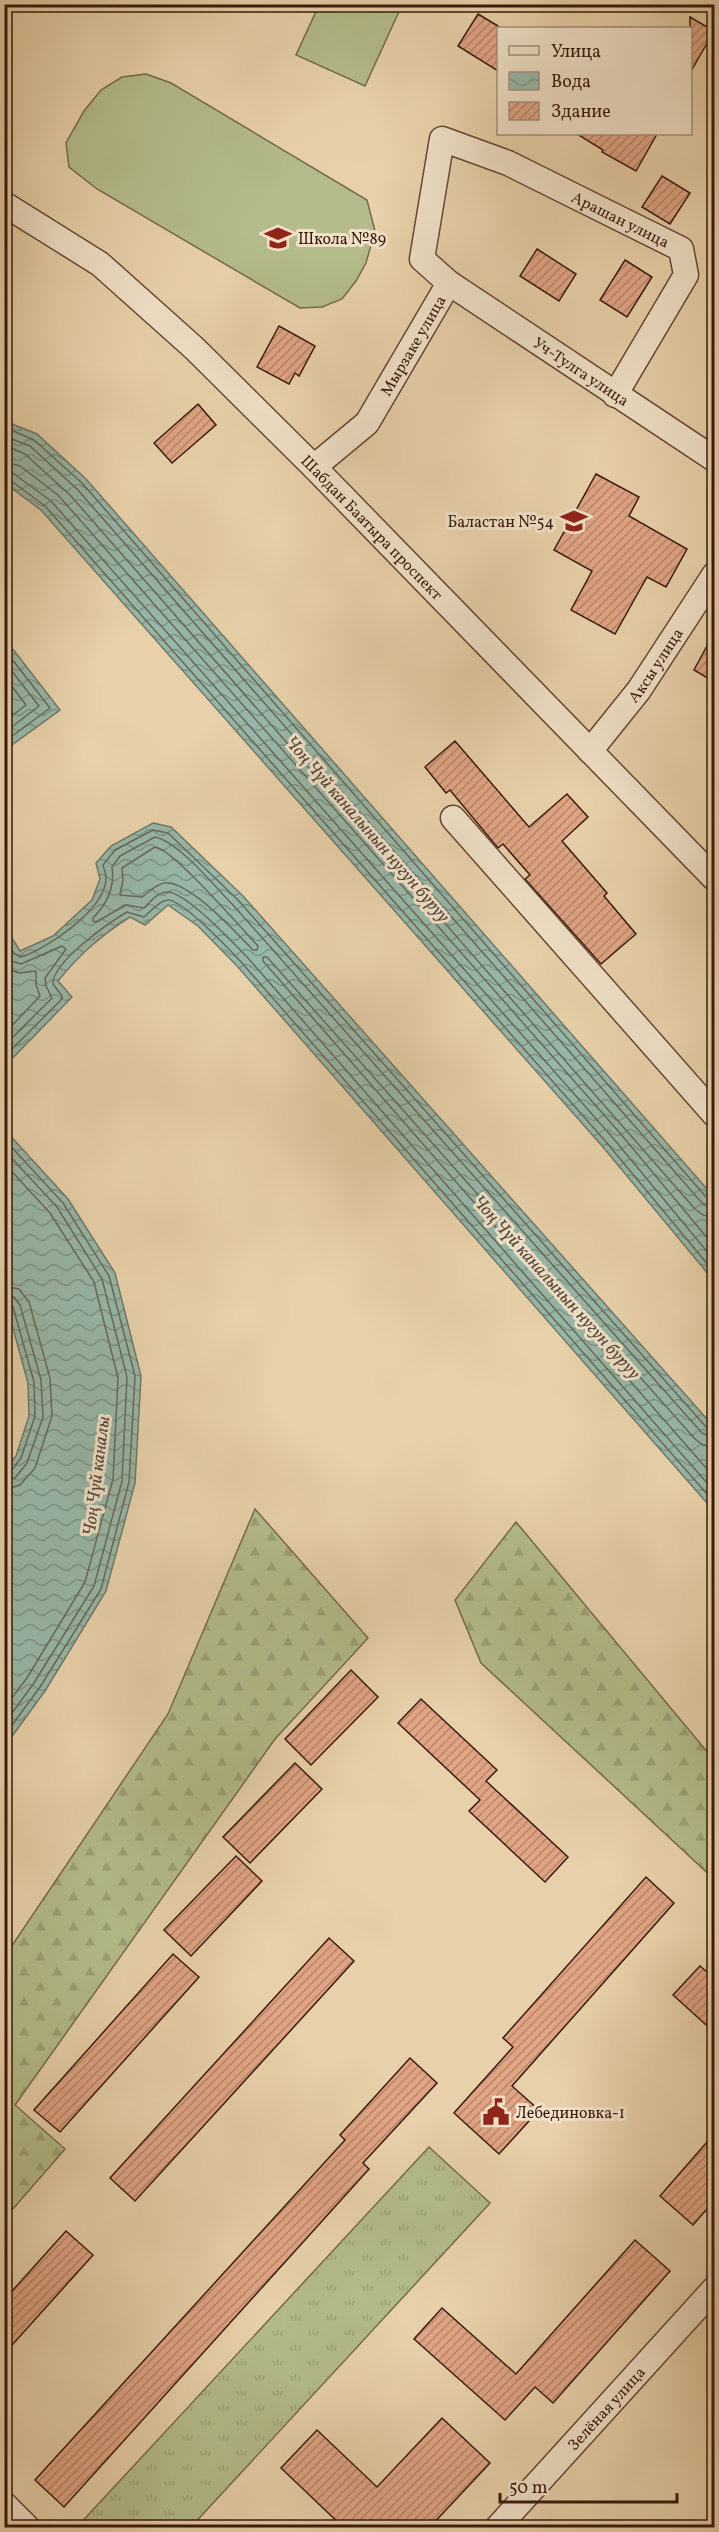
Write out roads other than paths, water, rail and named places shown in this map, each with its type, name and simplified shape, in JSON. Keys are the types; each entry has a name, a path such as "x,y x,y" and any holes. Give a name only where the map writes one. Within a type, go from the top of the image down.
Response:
{"street":[{"name":"Мырзаке улица","path":"314,467 367,423 449,283 422,259 442,139"},
{"name":"Арашан улица","path":"442,139 508,163 681,249 686,275 615,395"},
{"name":"Шабдан Баатыра проспект","path":"4,204 67,242 115,277 194,348 314,467 714,878"},
{"name":"Уч-Тулга улица","path":"449,283 714,459"},
{"name":"Аксы улица","path":"590,751 639,690 714,575"},
{"path":"453,818 714,1114"},
{"name":"Зелёная улица","path":"497,2528 714,2289"},
{"path":"4,2504 28,2528"}],"water":[{"name":"Чоң Чүй каналынын нугун буруу","path":"4,421 37,434 86,479 714,1197 714,1281 603,1147 41,510 5,483"},
{"path":"5,639 60,710 4,750"},
{"name":"Чоң Чүй каналынын нугун буруу","path":"153,823 171,827 243,896 714,1427 714,1511 238,967 198,926 168,905 145,925 130,917 100,938 74,962 58,981 72,997 5,1066 5,935 8,932 20,951 53,936 92,900 100,879 96,863 111,846"},
{"name":"Чоң Чүй каналы","path":"5,1130 68,1199 115,1273 141,1376 135,1483 106,1591 45,1691 5,1746 5,1470 16,1456 29,1416 28,1383 5,1299"}],"place":[{"name":"Школа №89","path":"278,238"},
{"name":"Баластан №54","path":"574,521"},
{"name":"Лебединовка-1","path":"496,2112"}]}
